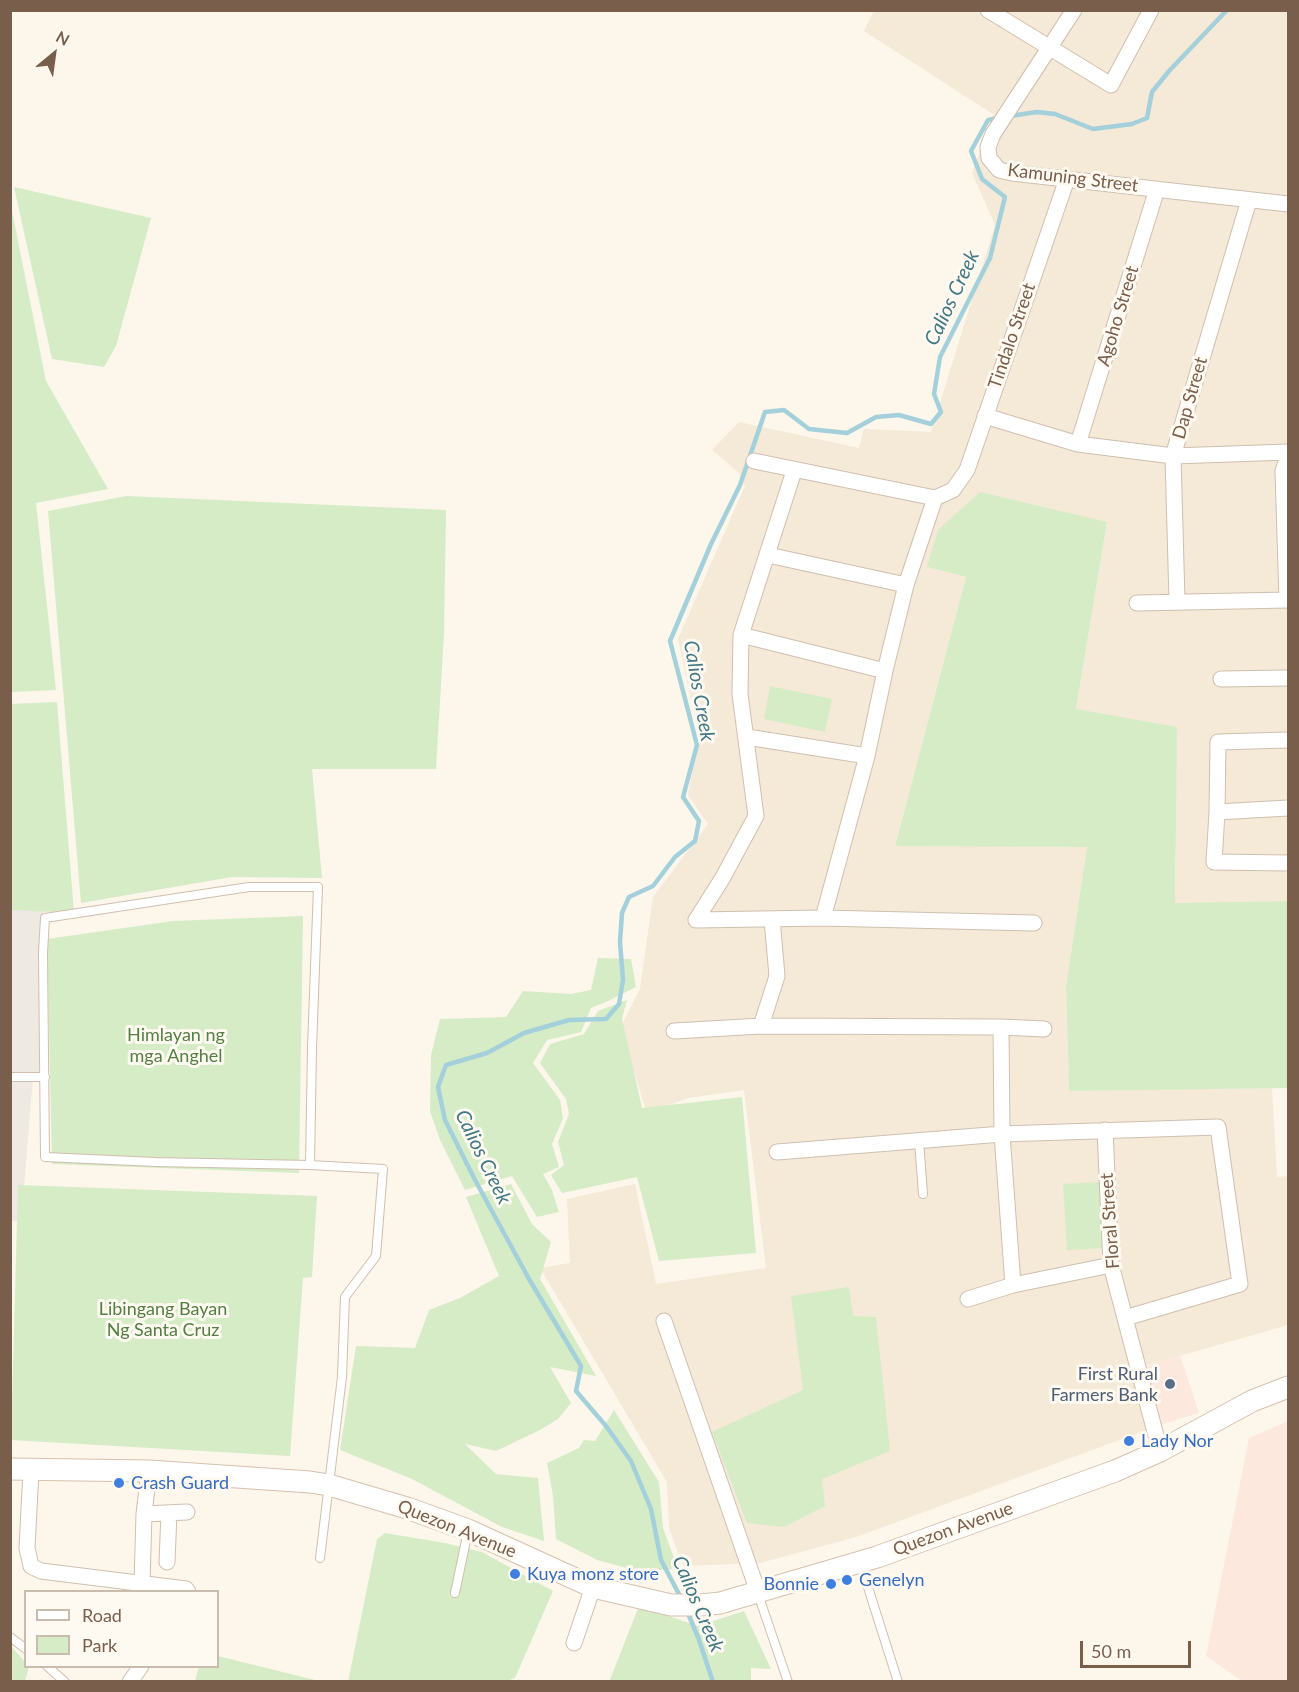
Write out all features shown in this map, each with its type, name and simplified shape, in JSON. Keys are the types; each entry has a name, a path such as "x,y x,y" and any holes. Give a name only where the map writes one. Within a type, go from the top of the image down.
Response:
{"main road":[{"name":"Quezon Avenue","path":"21,1470 148,1471 329,1485 407,1508 468,1530 593,1587 671,1605 701,1605 720,1603 877,1557 1115,1471 1160,1451 1252,1401 1288,1387"}],"street":[{"name":"Kamuning Street","path":"1074,10 993,134 988,147 989,158 999,170 1288,204"},
{"path":"992,11 1111,85 1151,10"},
{"name":"Tindalo Street","path":"935,498 953,490 967,470 1067,179"},
{"name":"Agoho Street","path":"1078,444 1157,189"},
{"name":"Dap Street","path":"1177,601 1173,456 1249,200"},
{"path":"985,416 1078,444 1173,456 1288,454 1283,471 1288,600 1137,603"},
{"path":"754,461 935,498 906,585 867,756 823,918"},
{"path":"794,471 741,635 740,694 756,816 722,879 696,920 823,918 1034,923"},
{"path":"768,555 906,585"},
{"path":"741,635 885,671"},
{"path":"1221,679 1288,678"},
{"path":"747,737 867,756"},
{"path":"1288,740 1218,742 1214,862 1288,863"},
{"path":"1217,812 1288,808"},
{"path":"761,1026 777,976 772,919"},
{"path":"674,1031 761,1026 1044,1029"},
{"path":"1001,1027 1002,1134 1013,1285"},
{"path":"777,1152 1002,1134 1218,1127 1240,1284 1125,1318"},
{"name":"Floral Street","path":"1105,1130 1111,1265 1160,1451"},
{"path":"968,1299 1013,1285 1111,1265"},
{"path":"664,1321 758,1592"},
{"path":"21,1470 27,1548 31,1566 41,1571 187,1590"},
{"path":"142,1583 148,1471"},
{"path":"144,1514 187,1512"},
{"path":"167,1562 169,1513"},
{"path":"574,1643 593,1587"},
{"path":"130,1682 140,1668"}],"lane":[{"path":"310,1165 318,887 249,886 45,918 43,953 45,1157 383,1169 376,1256 345,1297 342,1377 320,1558"},
{"path":"10,1077 45,1077"},
{"path":"919,1141 922,1194"},
{"path":"455,1593 468,1530"},
{"path":"859,1561 898,1682"},
{"path":"758,1592 788,1682"},
{"path":"10,1637 24,1648"},
{"path":"49,1668 65,1682"}],"shaded area":[{"path":"874,11 1288,11 1288,901 1175,903 1176,851 1076,709 1107,523 927,567 966,577 895,845 1087,847 1066,986 1069,1091 1272,1088 1277,1177 1288,1176 1288,1325 1144,1366 1163,1424 856,1537 760,1563 683,1566 669,1528 667,1482 540,1268 570,1263 567,1199 635,1184 656,1284 766,1268 744,1090 688,1098 647,1113 620,1028 640,989 653,897 708,824 688,795 699,736 678,639 745,486 739,473 712,450 739,422 859,448 864,429 931,432 995,225 972,173 993,114 864,31"},
{"path":"43,909 45,1072 11,1072 10,910"},
{"path":"10,1077 33,1077 21,1222 11,1221"},
{"name":"First Rural Farmers Bank","path":"1180,1355 1199,1413 1163,1424 1144,1367"},
{"path":"1288,1421 1288,1681 1242,1681 1206,1656 1249,1438"}],"green space":[{"path":"14,187 151,218 116,346 104,367 52,359"},
{"path":"11,206 46,381 108,489 36,503 56,690 11,692"},
{"path":"980,492 1107,522 1076,709 1177,727 1175,903 1288,901 1288,1088 1069,1091 1066,986 1087,847 895,846 966,577 927,567 938,530"},
{"path":"126,496 446,510 444,634 436,769 312,769 322,878 232,877 81,903 48,511"},
{"path":"770,686 832,699 825,732 764,719"},
{"path":"57,702 74,913 11,910 10,704"},
{"name":"Himlayan ng mga Anghel","path":"303,916 299,1173 52,1164 47,939 173,921"},
{"path":"598,958 631,959 636,987 591,1008 581,1032 547,1040 533,1063 560,1100 563,1118 552,1144 559,1167 543,1174 552,1190 559,1212 537,1217 512,1176 465,1190 440,1140 430,1111 431,1055 440,1019 506,1017 523,991 571,994 591,990"},
{"path":"627,1000 622,1019 642,1108 742,1097 756,1253 659,1261 637,1177 562,1193 551,1175 564,1165 558,1142 569,1114 566,1099 540,1063 550,1044 584,1034 598,1011"},
{"path":"1101,1182 1105,1248 1067,1250 1063,1184"},
{"path":"511,1184 532,1224 551,1242 540,1279 596,1376 550,1367 571,1403 558,1419 496,1451 465,1444 496,1474 538,1478 544,1541 502,1527 410,1478 340,1450 356,1346 415,1348 429,1310 460,1298 499,1276 466,1197"},
{"name":"Libingang Bayan Ng Santa Cruz","path":"18,1185 317,1196 312,1277 303,1278 290,1456 11,1440"},
{"path":"849,1287 853,1316 876,1317 890,1451 822,1479 825,1506 784,1527 747,1523 712,1432 803,1390 791,1296"},
{"path":"614,1410 659,1482 663,1528 678,1569 638,1571 597,1560 556,1539 553,1496 547,1463 579,1448 584,1440 595,1441"},
{"path":"385,1533 482,1552 553,1591 515,1678 504,1682 348,1682 377,1539"},
{"path":"639,1606 698,1626 744,1611 771,1669 751,1668 751,1681 609,1682"},
{"path":"11,1646 24,1661 24,1668 29,1668 25,1681 11,1681"},
{"path":"219,1656 319,1681 195,1681 199,1668 219,1668"}],"waterway":[{"name":"Calios Creek","path":"1010,116 1037,112 1055,114 1093,129 1132,124 1147,118 1152,92 1227,10"},
{"name":"Calios Creek","path":"681,1598 661,1560 651,1509 631,1461 606,1426 576,1391 581,1366 529,1279 475,1180 445,1120 438,1087 446,1065 487,1053 524,1033 569,1020 606,1019 619,1004 623,980 620,942 622,913 629,897 653,886 675,857 695,841 699,821 683,797 697,745 670,641 711,544 740,485 765,412 784,410 809,429 847,433 876,417 899,415 931,424 941,412 934,394 940,357 990,258 1005,197 982,179 971,151 988,120 999,118"},
{"name":"Calios Creek","path":"687,1611 713,1682"}],"place":[{"name":"First Rural Farmers Bank","path":"1170,1384"},
{"name":"Lady Nor","path":"1129,1441"},
{"name":"Crash Guard","path":"119,1483"},
{"name":"Kuya monz store","path":"515,1574"},
{"name":"Genelyn","path":"847,1580"},
{"name":"Bonnie","path":"831,1584"}]}
